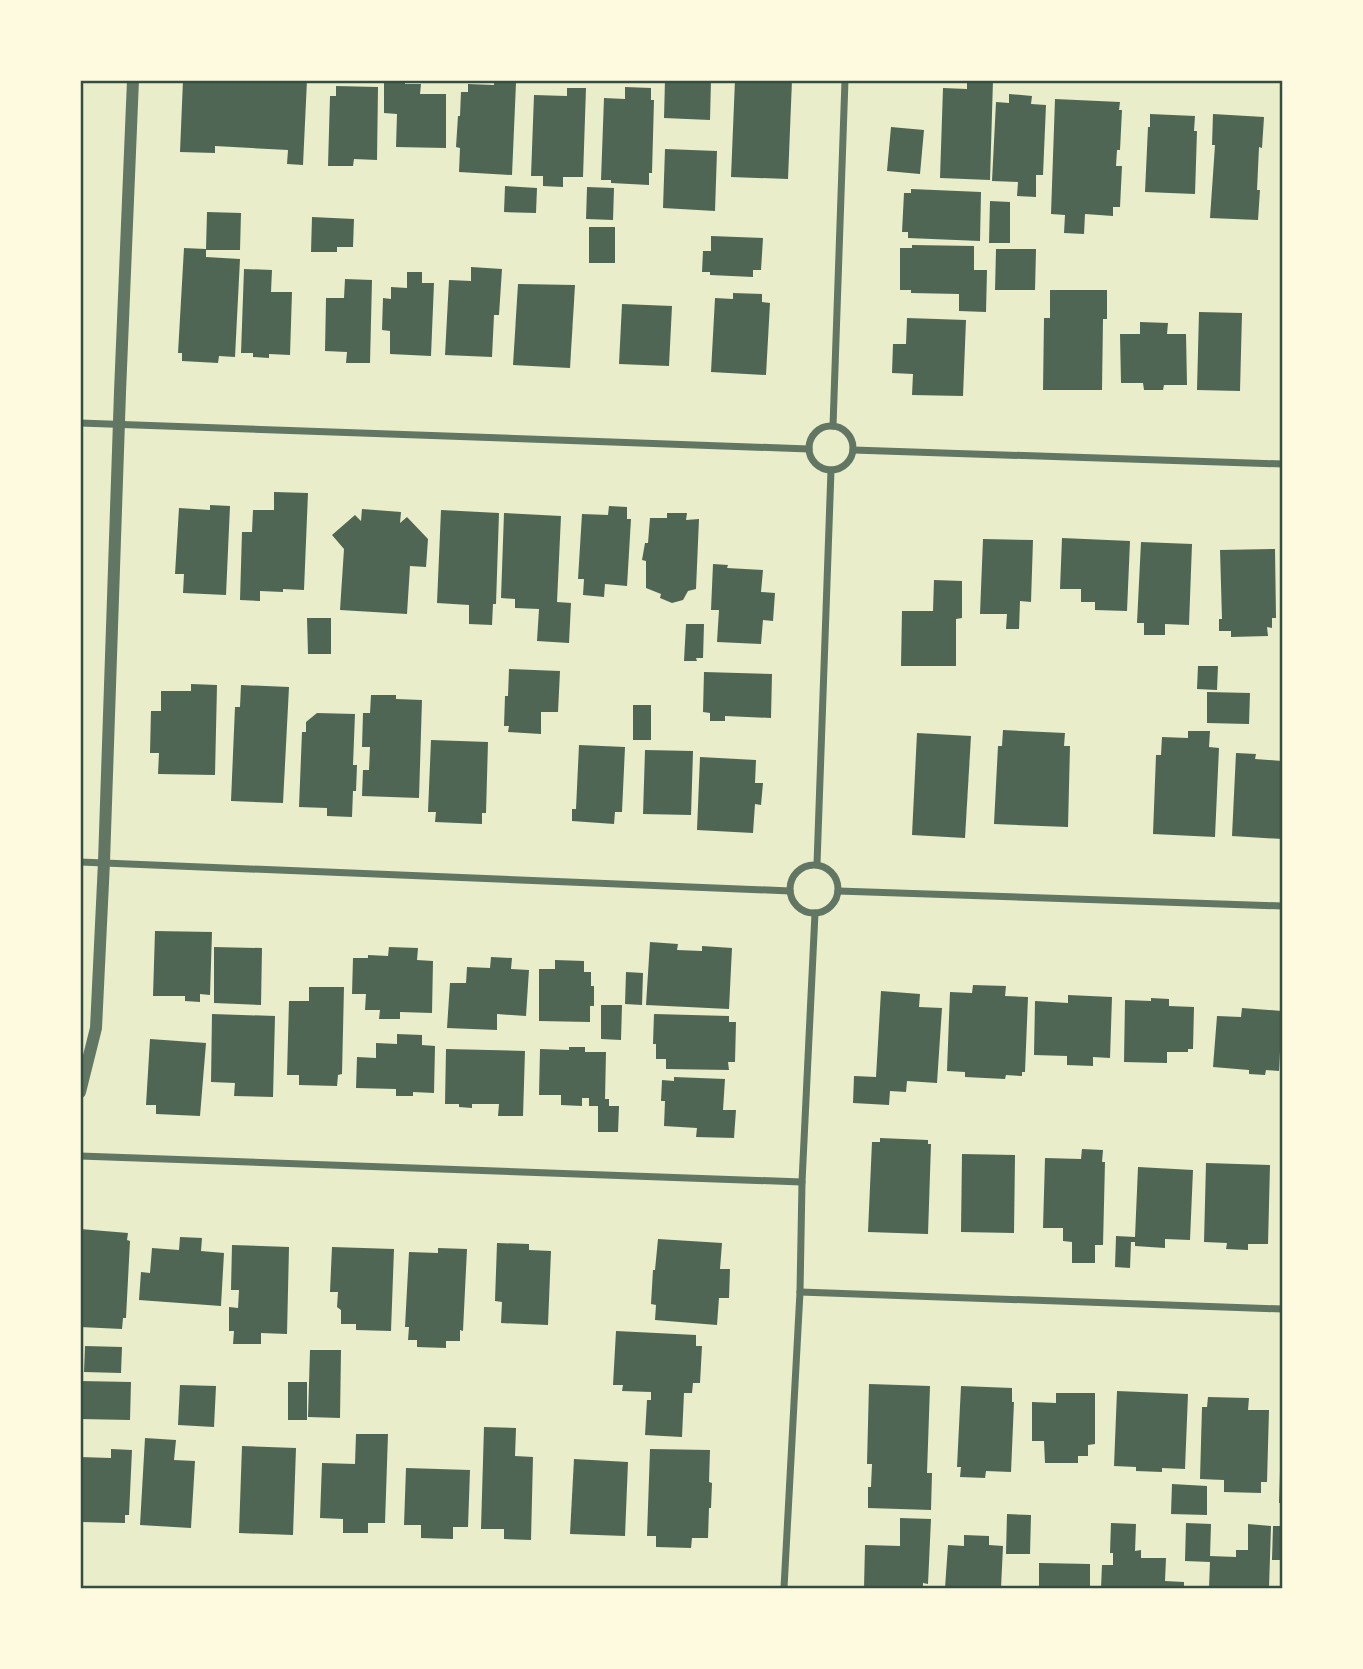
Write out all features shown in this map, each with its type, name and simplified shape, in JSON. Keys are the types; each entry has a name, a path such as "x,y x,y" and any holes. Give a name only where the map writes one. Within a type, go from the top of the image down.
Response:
{"street":[{"path":"80,1092 96,1028 133,80"},
{"path":"833,426 845,80"},
{"path":"80,423 809,449"},
{"path":"833,426 848,433 853,450 846,464 840,468 826,470 815,463 811,456 810,441 819,429 833,426"},
{"path":"853,450 1283,464"},
{"path":"817,864 831,470"},
{"path":"80,862 790,891"},
{"path":"817,864 832,872 837,879 838,891 834,904 820,913 804,911 797,906 790,891 792,877 797,871 817,864"},
{"path":"838,891 1283,906"},
{"path":"784,1588 800,1292 802,1182 815,913"},
{"path":"80,1156 802,1182"},
{"path":"800,1292 1283,1309"}],"building":[{"path":"183,80 307,80 303,165 287,164 288,150 215,146 215,153 180,152"},
{"path":"384,80 405,80 405,84 421,84 420,94 446,94 446,148 396,147 397,114 384,113"},
{"path":"665,80 711,80 710,120 664,118"},
{"path":"735,80 792,80 788,179 731,177"},
{"path":"967,80 993,80 990,180 940,178 943,88 967,89"},
{"path":"494,82 516,83 512,175 459,172 460,148 456,147 461,92 468,92 468,84 494,85"},
{"path":"336,86 378,87 377,160 354,159 353,166 328,166 330,96 336,96"},
{"path":"625,87 651,88 651,100 654,100 652,173 649,173 649,185 601,180 604,98 625,99"},
{"path":"567,88 586,88 583,177 563,177 563,187 543,186 543,176 531,176 534,95 567,96"},
{"path":"1009,94 1032,96 1031,104 1046,105 1043,175 1036,175 1036,197 1017,196 1018,182 992,181 996,102 1009,103"},
{"path":"1055,99 1120,102 1119,110 1122,110 1120,150 1117,150 1116,166 1122,166 1120,207 1113,207 1113,216 1085,214 1084,234 1064,233 1065,215 1051,214"},
{"path":"1150,114 1195,116 1195,194 1145,192"},
{"path":"1213,114 1264,117 1262,148 1259,147 1258,220 1210,218 1215,145 1212,145"},
{"path":"891,127 924,130 920,174 887,171"},
{"path":"665,149 717,151 715,211 663,208"},
{"path":"505,186 537,188 536,213 504,212"},
{"path":"587,187 614,188 613,220 586,219"},
{"path":"911,189 981,192 980,241 908,238 908,232 902,232 904,193 911,193"},
{"path":"990,201 1010,202 1010,243 989,243"},
{"path":"207,212 241,213 240,250 206,250 206,257 240,259 235,357 219,356 218,363 182,361 182,353 178,353 184,248 206,249"},
{"path":"312,217 354,219 353,247 337,247 337,252 311,252"},
{"path":"589,227 615,227 615,263 589,263"},
{"path":"711,236 763,238 761,270 753,270 753,277 710,275 710,272 702,272 703,251 711,251"},
{"path":"912,245 974,246 974,270 987,270 986,312 959,311 959,294 911,293 911,290 900,290 900,248 912,248"},
{"path":"996,249 1036,249 1035,290 995,290"},
{"path":"471,267 502,269 499,315 494,315 492,357 445,355 449,280 471,281"},
{"path":"244,269 272,270 271,292 292,292 290,355 269,354 269,358 253,357 253,353 241,353"},
{"path":"407,272 422,272 422,283 434,283 431,356 390,354 390,331 382,330 383,298 391,299 391,287 407,288"},
{"path":"345,279 372,280 370,363 346,363 347,352 325,351 326,298 344,298"},
{"path":"518,284 575,285 570,368 513,365"},
{"path":"1050,290 1107,290 1107,319 1103,319 1102,390 1043,390 1044,318 1050,318"},
{"path":"733,293 762,294 762,302 770,303 766,375 711,372 715,298 733,299"},
{"path":"622,304 672,306 669,366 619,364"},
{"path":"1199,312 1242,313 1240,391 1197,390"},
{"path":"907,318 966,320 963,396 912,395 913,374 892,373 893,344 906,344"},
{"path":"1140,322 1168,323 1167,334 1186,334 1187,385 1164,385 1163,390 1144,390 1143,383 1121,383 1120,334 1140,334"},
{"path":"274,492 308,493 304,590 260,591 260,601 240,600 242,532 252,532 253,510 274,510"},
{"path":"210,505 230,506 226,595 183,593 184,574 175,574 179,508 210,510"},
{"path":"609,506 627,507 627,519 631,519 627,586 605,584 604,597 583,595 584,579 578,579 582,514 608,515"},
{"path":"362,509 401,512 400,523 407,517 428,539 426,567 410,566 407,614 340,610 344,549 332,535 355,515 361,521"},
{"path":"441,510 499,513 496,604 493,604 492,625 469,624 469,605 437,603"},
{"path":"504,513 561,516 557,602 571,603 569,643 537,641 539,609 515,608 515,599 501,598"},
{"path":"667,513 687,513 686,520 699,519 696,589 688,591 683,600 672,603 660,598 661,594 646,588 646,561 642,560 645,543 648,543 650,518 667,518"},
{"path":"1062,538 1130,541 1127,611 1095,610 1095,602 1081,602 1081,589 1060,589"},
{"path":"983,539 1033,540 1031,602 1020,601 1019,629 1006,629 1007,614 980,614"},
{"path":"1141,542 1192,544 1189,625 1165,624 1165,635 1144,635 1144,623 1137,623"},
{"path":"1275,549 1276,618 1272,618 1272,628 1267,627 1268,636 1231,637 1231,631 1219,631 1219,619 1222,619 1220,550"},
{"path":"713,564 728,565 727,568 763,570 761,592 775,593 773,621 763,620 761,644 717,642 719,610 711,610"},
{"path":"934,580 962,581 962,618 956,619 956,666 901,666 902,611 933,611"},
{"path":"307,618 331,618 331,654 308,654"},
{"path":"686,624 704,624 703,658 696,658 697,661 684,661"},
{"path":"1198,666 1218,666 1217,690 1197,689"},
{"path":"509,669 560,671 558,712 541,712 541,734 508,732 509,726 504,726"},
{"path":"704,672 772,674 771,718 725,716 725,721 710,721 710,713 703,712"},
{"path":"191,684 217,685 215,775 158,774 159,753 150,753 151,711 161,711 161,691 191,691"},
{"path":"241,685 289,687 283,803 231,801 235,707 240,707"},
{"path":"1207,692 1250,693 1249,724 1207,723"},
{"path":"371,695 396,695 396,699 422,700 419,798 362,796 363,770 369,770 370,747 362,747 363,713 370,713"},
{"path":"633,705 651,705 651,740 633,740"},
{"path":"317,713 355,714 353,765 357,765 352,817 327,816 327,808 299,807 302,732 306,732 306,722"},
{"path":"1003,730 1065,733 1064,746 1070,746 1068,827 994,824 998,746 1002,746"},
{"path":"1188,731 1210,731 1209,747 1219,748 1215,837 1153,834 1156,755 1161,755 1162,737 1188,738"},
{"path":"917,733 971,736 965,838 912,835"},
{"path":"431,740 488,742 486,813 482,813 482,824 435,822 436,812 428,812"},
{"path":"579,745 625,747 622,812 615,812 614,824 572,821 572,809 576,809"},
{"path":"645,750 693,751 691,815 643,814"},
{"path":"1236,753 1256,754 1255,759 1282,761 1282,839 1232,836"},
{"path":"700,757 756,760 755,783 763,783 761,805 755,804 753,833 697,830"},
{"path":"155,931 212,932 210,995 200,994 200,1002 185,1001 185,996 153,996"},
{"path":"650,942 678,944 677,950 702,951 702,946 732,948 729,1009 646,1005"},
{"path":"214,947 262,948 261,1005 214,1003"},
{"path":"389,947 418,948 417,960 433,961 432,1013 400,1012 400,1019 379,1019 380,1010 365,1010 366,994 352,994 353,958 368,958 368,955 388,956"},
{"path":"491,957 512,958 511,969 529,970 526,1016 497,1014 497,1030 447,1028 450,983 466,983 467,967 490,968"},
{"path":"555,960 584,961 584,972 591,972 594,1006 590,1006 590,1022 539,1021 539,969 555,969"},
{"path":"626,972 643,973 642,1005 625,1004"},
{"path":"973,985 1006,986 1005,996 1028,997 1025,1072 1022,1072 1022,1076 1006,1075 1005,1079 965,1077 965,1072 947,1071 950,992 972,993"},
{"path":"309,987 344,987 342,1074 338,1075 337,1086 299,1085 299,1075 287,1075 289,1001 309,1001"},
{"path":"881,991 920,994 919,1007 942,1008 937,1083 907,1081 906,1092 890,1091 889,1105 853,1103 854,1076 876,1077"},
{"path":"1068,995 1112,997 1110,1058 1093,1057 1093,1066 1067,1065 1067,1056 1034,1055 1035,1001 1068,1003"},
{"path":"1151,998 1169,999 1169,1006 1194,1007 1193,1049 1188,1049 1188,1052 1167,1052 1167,1063 1124,1062 1125,1000 1151,1001"},
{"path":"601,1005 622,1005 621,1040 601,1039"},
{"path":"1242,1008 1282,1011 1279,1071 1266,1070 1265,1075 1249,1074 1249,1070 1213,1067 1217,1016 1241,1017"},
{"path":"212,1014 275,1016 273,1097 234,1096 235,1083 211,1082"},
{"path":"654,1014 729,1016 729,1022 736,1022 735,1062 728,1062 729,1070 666,1069 666,1059 656,1059 656,1044 653,1044"},
{"path":"397,1034 422,1035 422,1045 435,1046 434,1093 413,1092 413,1096 396,1096 396,1089 356,1088 357,1057 376,1058 376,1043 397,1044"},
{"path":"150,1039 206,1043 200,1116 156,1114 156,1105 146,1105"},
{"path":"569,1047 585,1047 585,1052 606,1052 605,1099 609,1099 609,1106 619,1106 618,1132 598,1132 598,1106 589,1106 589,1098 582,1098 582,1106 561,1105 561,1095 539,1095 540,1049 569,1050"},
{"path":"446,1049 525,1051 523,1116 498,1116 499,1104 472,1104 472,1108 445,1104"},
{"path":"674,1077 725,1079 723,1110 736,1110 734,1138 696,1137 697,1128 664,1126 662,1080 674,1081"},
{"path":"880,1138 928,1140 928,1144 931,1144 928,1234 868,1232 872,1142 880,1142"},
{"path":"1082,1149 1103,1150 1102,1162 1105,1162 1103,1245 1095,1245 1095,1263 1072,1263 1072,1242 1063,1241 1063,1228 1043,1228 1045,1158 1081,1159"},
{"path":"962,1154 1015,1155 1014,1233 961,1232"},
{"path":"1206,1163 1270,1165 1268,1244 1248,1244 1248,1250 1226,1249 1227,1243 1204,1242"},
{"path":"1138,1167 1193,1170 1190,1240 1165,1239 1165,1248 1135,1246 1135,1242 1131,1242 1130,1268 1115,1267 1116,1236 1135,1237"},
{"path":"80,1229 128,1233 127,1240 130,1241 126,1318 123,1318 122,1329 80,1327"},
{"path":"180,1237 202,1238 201,1251 224,1253 221,1306 139,1300 141,1272 150,1273 152,1248 179,1250"},
{"path":"658,1239 722,1243 720,1269 730,1269 729,1298 719,1298 717,1325 655,1320 656,1305 651,1304"},
{"path":"497,1243 529,1244 529,1250 551,1251 548,1325 501,1323 502,1302 495,1301"},
{"path":"232,1245 289,1247 287,1334 261,1333 261,1344 233,1344 234,1331 229,1331 229,1307 238,1308 239,1290 231,1290"},
{"path":"332,1247 394,1249 391,1331 356,1330 356,1324 341,1324 341,1310 337,1307 338,1292 330,1292"},
{"path":"438,1248 467,1249 463,1331 460,1330 460,1341 446,1341 446,1348 417,1347 417,1340 408,1340 409,1327 405,1327 409,1252 438,1253"},
{"path":"616,1331 696,1335 696,1346 702,1346 700,1383 693,1383 692,1393 684,1393 682,1437 645,1435 647,1400 651,1400 651,1392 622,1391 623,1385 613,1385"},
{"path":"85,1346 122,1347 121,1373 84,1372"},
{"path":"310,1350 341,1350 340,1418 308,1417"},
{"path":"80,1381 131,1382 130,1420 80,1419"},
{"path":"288,1382 307,1382 307,1420 288,1420"},
{"path":"869,1384 930,1386 927,1473 932,1473 931,1510 868,1508 872,1464 867,1464"},
{"path":"180,1385 216,1386 214,1427 178,1425"},
{"path":"961,1386 1012,1388 1014,1402 1011,1472 986,1471 985,1478 960,1477 961,1467 957,1467"},
{"path":"1117,1391 1188,1394 1185,1469 1136,1471 1136,1467 1114,1466"},
{"path":"1056,1393 1095,1393 1095,1444 1088,1445 1088,1456 1078,1456 1078,1463 1045,1463 1044,1441 1032,1441 1032,1402 1056,1403"},
{"path":"1208,1397 1249,1398 1248,1410 1269,1410 1267,1482 1261,1482 1261,1493 1224,1492 1224,1480 1200,1479 1202,1407 1207,1407"},
{"path":"484,1427 516,1428 515,1456 533,1457 531,1540 504,1539 504,1529 481,1529"},
{"path":"356,1434 388,1434 385,1523 368,1523 368,1533 343,1533 343,1519 320,1518 322,1463 355,1464"},
{"path":"145,1438 176,1440 174,1460 195,1461 191,1528 140,1525"},
{"path":"242,1446 296,1448 293,1535 239,1533"},
{"path":"111,1449 132,1450 129,1515 125,1515 125,1523 82,1522 80,1457 111,1458"},
{"path":"650,1449 710,1450 709,1482 712,1483 708,1538 692,1538 691,1548 656,1547 656,1536 647,1536"},
{"path":"574,1459 628,1462 625,1536 570,1534"},
{"path":"406,1468 470,1470 468,1527 453,1527 453,1539 421,1538 421,1525 404,1525"},
{"path":"1282,1471 1282,1503 1279,1503"},
{"path":"1172,1484 1207,1486 1207,1515 1171,1514"},
{"path":"1007,1514 1031,1515 1030,1554 1006,1554"},
{"path":"900,1518 931,1519 928,1584 923,1583 923,1588 864,1588 865,1545 900,1546"},
{"path":"1111,1523 1136,1524 1135,1551 1141,1550 1141,1558 1166,1558 1165,1581 1184,1582 1184,1588 1101,1588 1102,1565 1113,1565 1113,1553 1110,1553"},
{"path":"1186,1523 1211,1524 1210,1556 1236,1557 1236,1550 1248,1550 1248,1524 1271,1526 1269,1588 1209,1588 1210,1562 1185,1561"},
{"path":"1273,1526 1282,1526 1282,1560 1272,1560"},
{"path":"964,1535 989,1536 989,1545 1003,1546 1001,1588 945,1588 948,1545 964,1546"},
{"path":"1039,1563 1090,1564 1090,1588 1039,1588"}]}
